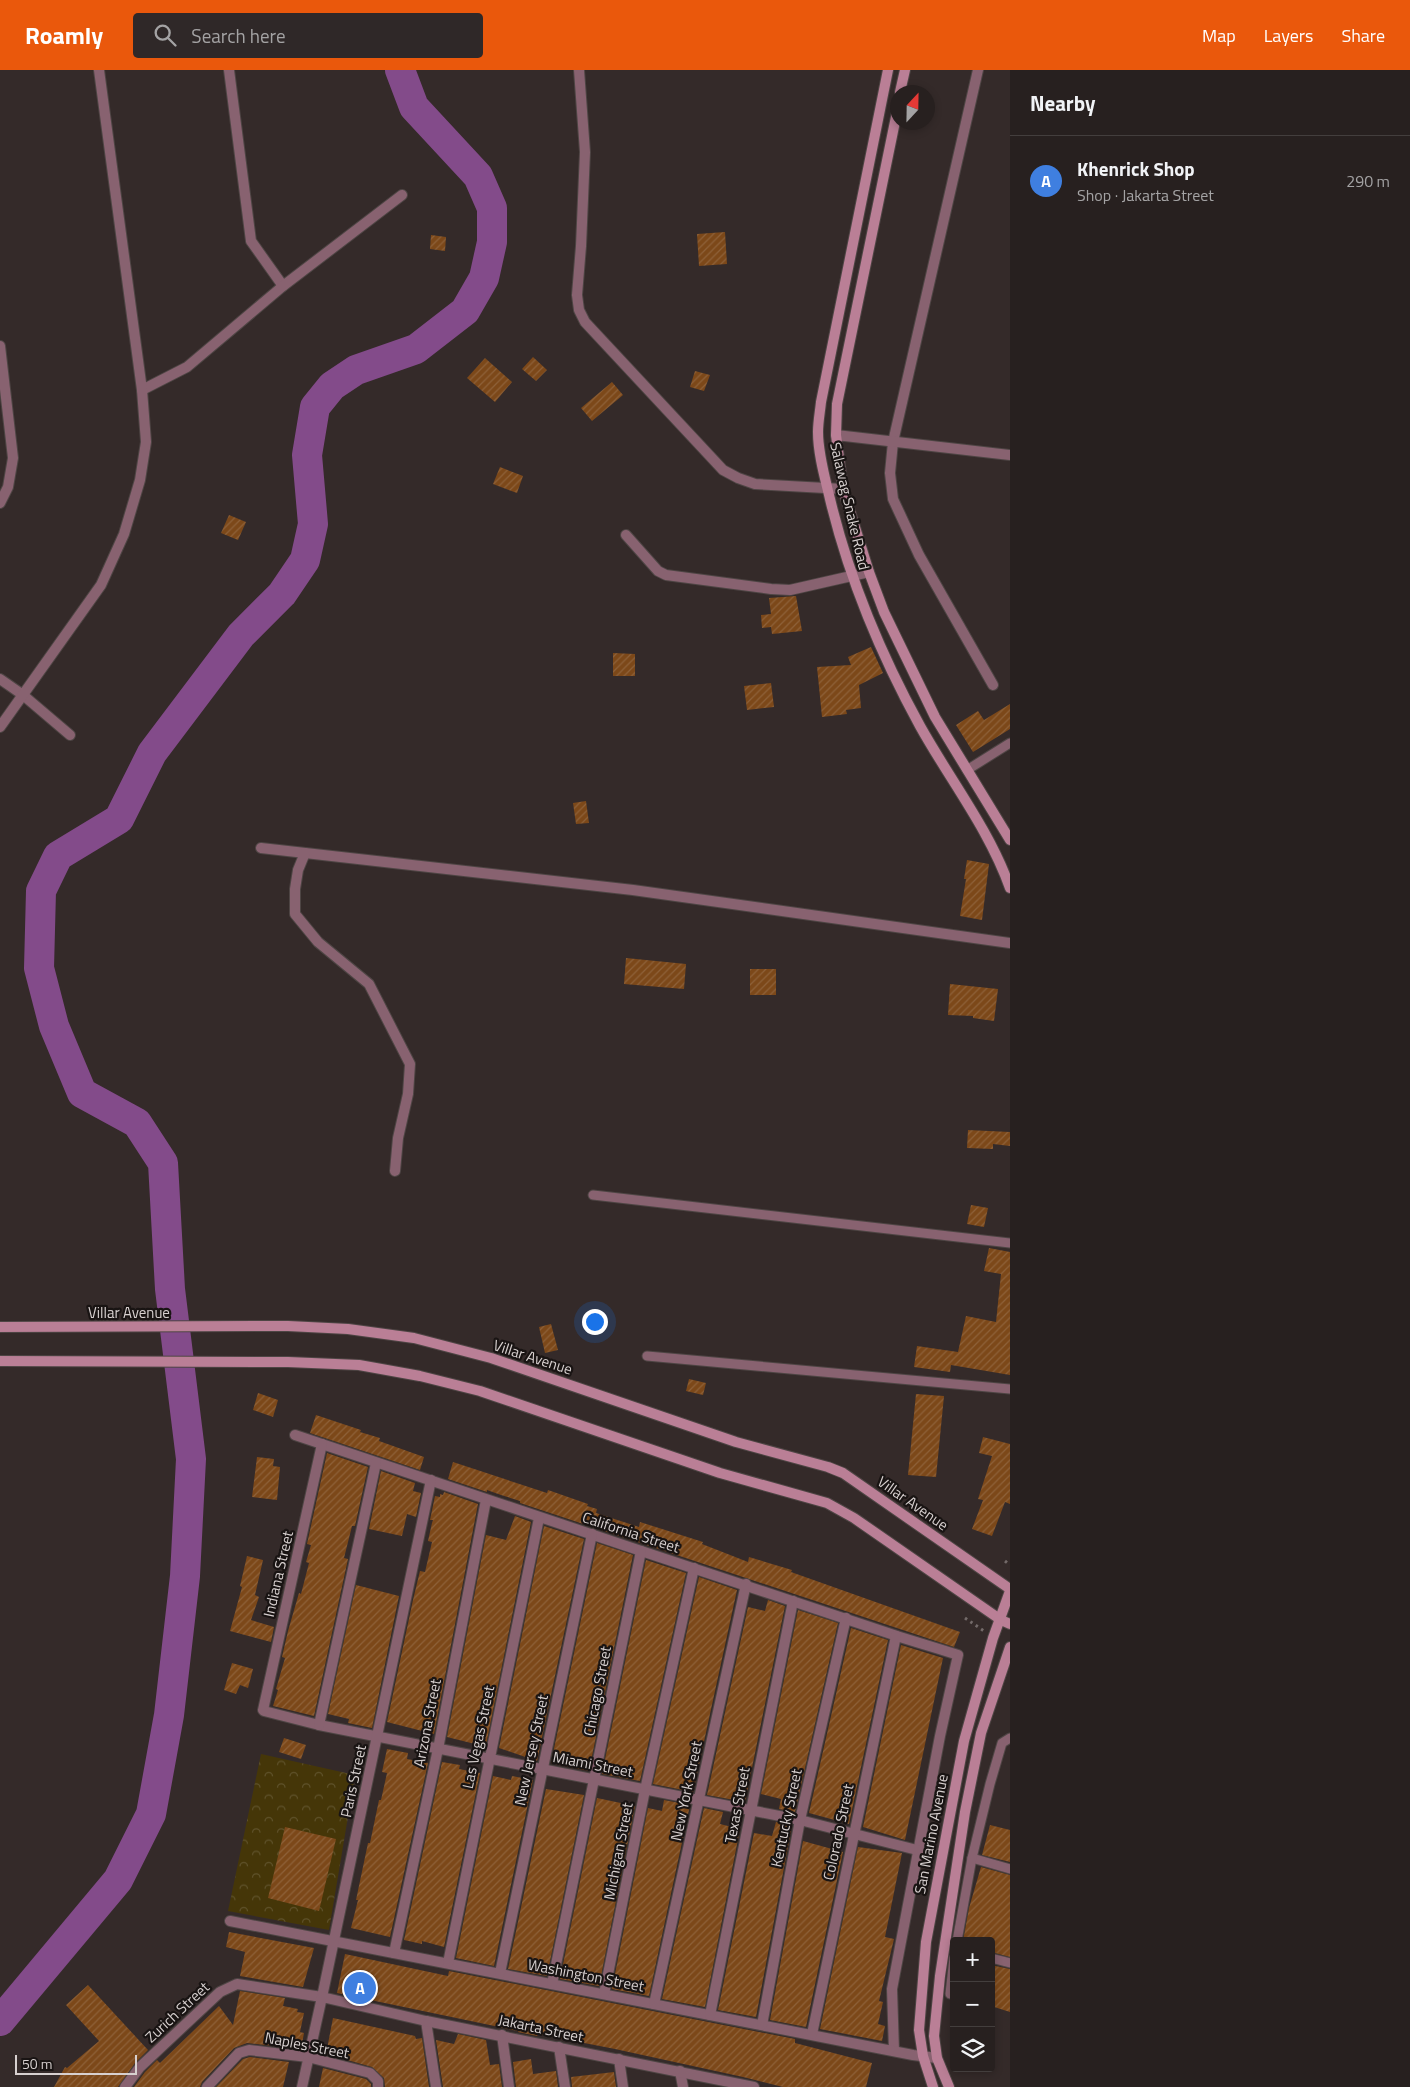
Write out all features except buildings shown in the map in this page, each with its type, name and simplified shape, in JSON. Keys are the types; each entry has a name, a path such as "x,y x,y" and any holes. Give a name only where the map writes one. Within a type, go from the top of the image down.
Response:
{"main road":[{"name":"Salawag Snake Road","path":"888,70 821,402 818,433 827,488 851,576 868,618 920,726 977,818 1010,888"},
{"path":"902,85 905,70"},
{"name":"Salawag Snake Road","path":"893,130 837,404 836,435 843,489 868,572 906,661 935,717 1010,840"},
{"name":"Villar Avenue","path":"0,1327 288,1326 348,1328 414,1338 491,1358 736,1442 828,1467 843,1473 1010,1590"},
{"path":"0,1361 288,1362 359,1365 420,1376 480,1391 720,1473 827,1503 847,1514 1005,1622"},
{"name":"San Marino Avenue","path":"932,2087 923,2056 919,2030 926,1942 964,1740 993,1638 1005,1622 1010,1590"},
{"name":"San Marino Avenue","path":"949,2087 937,2058 934,2036 949,1947 958,1855 981,1734 1010,1647"},
{"path":"942,1852 958,1855"}],"street":[{"path":"0,726 101,585 124,534 140,480 146,442 142,390 99,70"},
{"path":"229,70 252,241 283,286"},
{"path":"579,70 585,152 577,295 585,322 723,470 755,484 843,489"},
{"path":"978,70 893,442 890,473 893,499 919,555 993,685"},
{"path":"142,390 187,367 283,286 402,195"},
{"path":"0,346 13,458 8,487 0,503"},
{"path":"836,435 1010,455"},
{"path":"626,535 658,571 666,575 790,590 868,572"},
{"path":"0,679 23,695 70,735"},
{"path":"261,848 633,890 1010,943"},
{"path":"305,853 298,870 295,890 295,914 318,942 369,984 410,1064 408,1094 398,1138 395,1171"},
{"name":"California Street","path":"295,1435 539,1518 746,1584 896,1636 958,1655 917,1850"},
{"name":"Indiana Street","path":"263,1710 322,1444"},
{"path":"319,1725 376,1463"},
{"name":"Paris Street","path":"302,2087 431,1480"},
{"name":"Arizona Street","path":"394,1953 438,1749 486,1500"},
{"name":"Las Vegas Street","path":"448,1963 539,1518"},
{"name":"New Jersey Street","path":"500,1973 592,1534"},
{"name":"Chicago Street","path":"552,1984 641,1551"},
{"name":"Michigan Street","path":"604,1994 645,1790 694,1568"},
{"name":"New York Street","path":"654,2004 746,1584"},
{"name":"Texas Street","path":"710,2015 793,1601"},
{"name":"Kentucky Street","path":"762,2025 800,1820 846,1618"},
{"name":"Colorado Street","path":"812,2034 896,1636"},
{"name":"Miami Street","path":"263,1710 319,1725 377,1737 800,1820 917,1850"},
{"path":"894,2051 892,1990 917,1850"},
{"name":"Washington Street","path":"230,1920 937,2058"},
{"name":"Zurich Street","path":"125,2087 140,2068 220,1992 237,1984 322,1997"},
{"name":"Jakarta Street","path":"322,1997 426,2021 754,2087"},
{"path":"426,2021 436,2087"},
{"path":"502,2035 509,2087"},
{"path":"559,2047 565,2087"},
{"name":"Naples Street","path":"207,2087 240,2053 249,2050 308,2057 370,2073 378,2081 378,2087"},
{"path":"619,2059 623,2087"},
{"path":"680,2071 683,2087"}],"lane":[{"path":"967,770 1010,744"},
{"path":"592,1195 1010,1243"},
{"path":"647,1356 1010,1389"},
{"path":"958,1937 972,1858 990,1784 1002,1743 1010,1738"},
{"path":"972,1858 1010,1869"},
{"path":"995,1959 1010,1963"}],"path":[{"path":"1005,1562 1010,1564"}],"green space":[{"path":"261,1754 355,1775 329,1930 228,1911"}],"waterway":[{"path":"0,2021 118,1880 151,1814 169,1715 185,1576 191,1459 170,1289 163,1163 137,1123 82,1093 54,1026 39,968 41,891 58,856 119,819 152,753 241,635 282,594 305,560 313,524 307,455 315,407 332,386 356,370 416,349 465,311 484,278 492,242 492,208 478,176 414,107 400,70"}],"place":[{"name":"Khenrick Shop","path":"360,1988"}]}
